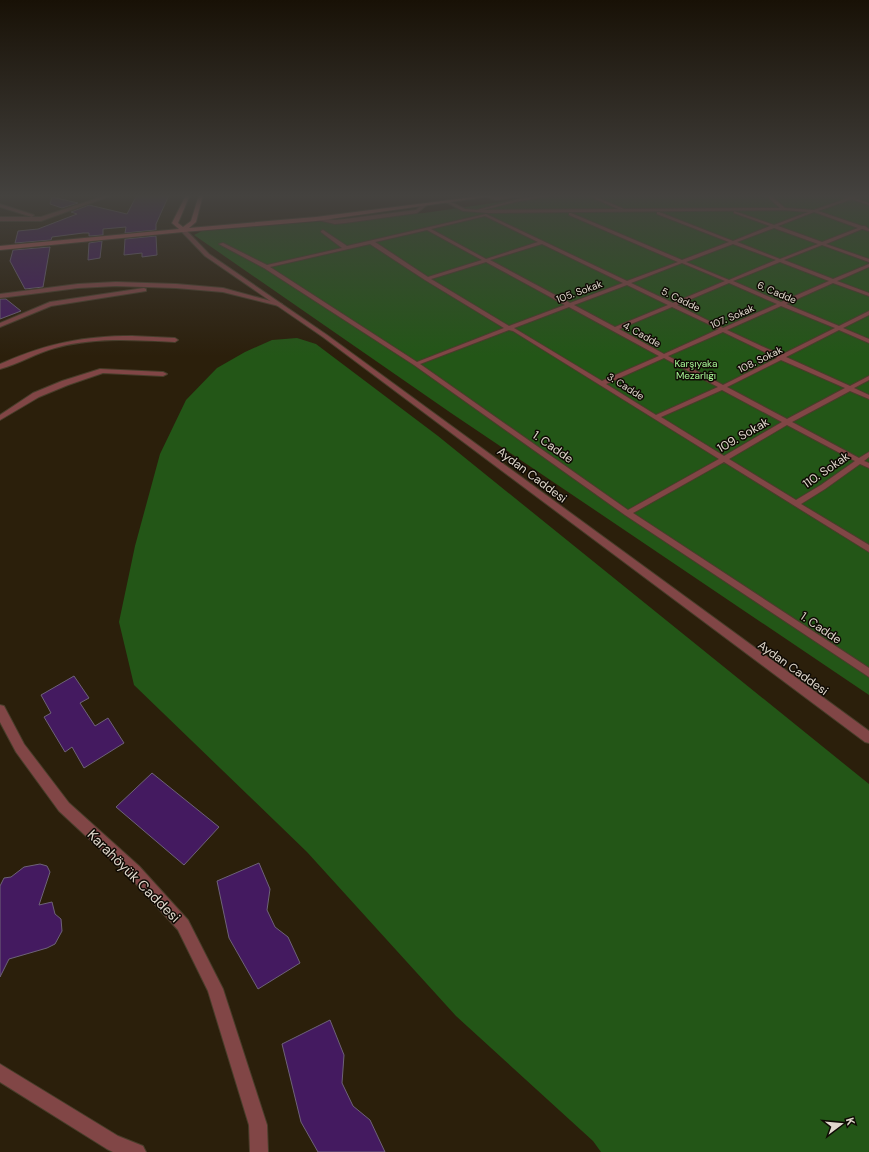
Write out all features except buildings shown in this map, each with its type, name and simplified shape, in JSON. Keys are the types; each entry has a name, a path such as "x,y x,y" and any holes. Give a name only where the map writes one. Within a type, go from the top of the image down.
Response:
{"street":[{"name":"Aydan Caddesi","path":"201,249 207,255 279,304 869,738"},
{"path":"0,296 78,286 116,284 176,286 223,290 279,304"},
{"path":"0,325 50,304 95,296 176,286"},
{"path":"0,367 26,355 61,344 118,337 175,340"},
{"path":"0,418 36,395 65,383 103,372 163,374"},
{"name":"Karahöyük Caddesi","path":"0,710 20,748 64,807 134,871 184,925 216,989 258,1125 259,1152"},
{"path":"0,1072 114,1143 137,1152"}],"lane":[{"name":"1. Cadde","path":"230,249 266,267 416,364 628,513 869,673"},
{"path":"266,267 343,249"},
{"name":"3. Cadde","path":"381,249 427,279 602,383 869,549"},
{"name":"4. Cadde","path":"464,249 663,355 785,423 869,466"},
{"path":"427,279 523,249"},
{"name":"5. Cadde","path":"557,249 782,358 869,397"},
{"name":"6. Cadde","path":"652,249 869,341"},
{"name":"105. Sokak","path":"416,364 717,249"},
{"path":"747,249 869,295"},
{"path":"615,329 808,249"},
{"path":"834,249 869,261"},
{"name":"107. Sokak","path":"602,383 869,265"},
{"name":"108. Sokak","path":"656,417 721,388 869,313"},
{"name":"109. Sokak","path":"628,513 785,423 869,378"},
{"name":"110. Sokak","path":"796,504 823,487 858,460 869,454"}],"green space":[{"name":"Karşıyaka Mezarlığı","path":"214,249 869,249 869,695 451,413"},
{"path":"297,338 316,344 438,436 869,784 869,1152 601,1152 593,1141 456,1016 307,852 134,685 119,622 135,546 160,454 186,400 217,368 245,352 272,340"}]}
